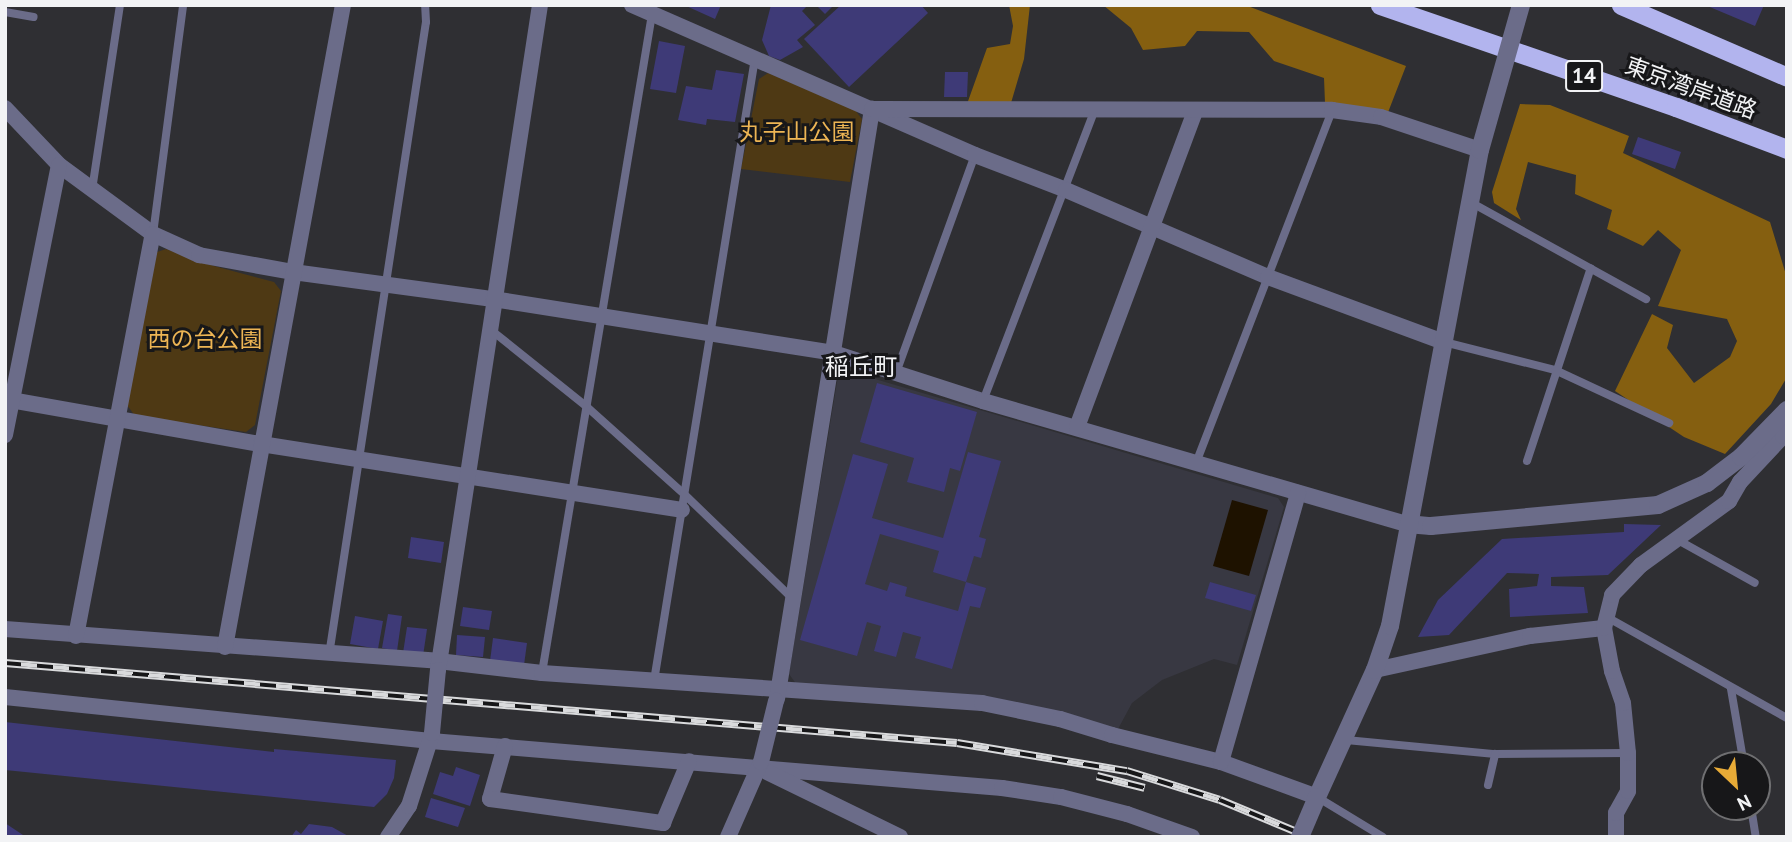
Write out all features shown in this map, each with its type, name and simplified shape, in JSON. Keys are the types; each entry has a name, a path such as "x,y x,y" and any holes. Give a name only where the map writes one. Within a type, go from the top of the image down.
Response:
{"highway":[{"name":"東京湾岸道路","path":"1380,5 1676,107 1787,149"},
{"name":"東京湾岸道路","path":"1622,5 1787,77"}],"street":[{"path":"225,647 343,5"},
{"path":"388,837 409,806 432,737 438,666 465,475 540,5"},
{"path":"632,5 1152,229 1268,277 1444,342"},
{"path":"1300,837 1346,740 1390,626 1407,524 1472,203 1480,150 1521,5"},
{"path":"5,108 59,166 153,234 200,255 293,272 493,299 834,353 983,401 1407,524 1431,526 1658,505 1707,483 1741,457 1786,412"},
{"path":"872,109 1332,110 1381,117 1480,150"},
{"path":"728,837 760,765 778,695 872,109"},
{"path":"1077,427 1195,111"},
{"path":"5,435 8,400 59,166"},
{"path":"76,636 153,234"},
{"path":"8,400 261,444 573,492 683,502"},
{"path":"1616,837 1616,813 1628,791 1628,753 1623,703 1612,671 1604,622 1612,595 1641,565 1730,501 1740,482 1783,436 1786,412"},
{"path":"1221,762 1298,494"},
{"path":"1375,670 1604,622"},
{"path":"5,629 438,666 654,681 778,695 982,703 1060,719 1221,762 1317,797"},
{"path":"5,697 505,746 760,765 1002,788 1061,797 1127,814 1192,837"},
{"path":"505,746 490,799 663,823 689,761"},
{"path":"760,765 900,837"}],"lane":[{"path":"92,190 120,5"},
{"path":"153,234 183,5"},
{"path":"329,655 426,22 425,5"},
{"path":"5,12 34,17"},
{"path":"542,673 652,14"},
{"path":"654,681 755,58"},
{"path":"983,401 1095,109"},
{"path":"1196,463 1332,110"},
{"path":"896,373 975,155"},
{"path":"1472,203 1646,299"},
{"path":"1527,461 1591,268"},
{"path":"488,328 587,407 683,502 793,599"},
{"path":"1444,342 1555,370 1669,423"},
{"path":"1676,539 1755,583"},
{"path":"1604,622 1787,719"},
{"path":"1731,689 1742,751"},
{"path":"1346,740 1495,754 1628,753"},
{"path":"1488,785 1495,754"},
{"path":"1317,797 1384,837"}],"shaded area":[{"path":"1009,5 1030,5 1024,59 1011,103 967,104 987,48 1010,44 1013,26"},
{"path":"1103,5 1245,5 1406,66 1387,115 1325,103 1324,78 1274,61 1249,32 1197,31 1185,46 1143,50 1131,28"},
{"path":"1520,104 1550,105 1629,136 1623,153 1770,222 1787,278 1787,377 1771,404 1725,454 1684,437 1615,391 1652,314 1673,325 1667,348 1694,383 1730,357 1737,341 1727,319 1658,306 1681,250 1658,230 1643,246 1607,229 1612,210 1575,194 1576,175 1528,162 1516,209 1521,220 1494,203 1492,192"},
{"path":"848,371 1278,498 1284,507 1237,665 1214,659 1162,680 1132,703 1118,729 797,685 789,674 838,376"},
{"path":"1232,500 1268,510 1249,576 1213,566"}],"green space":[{"name":"丸子山公園","path":"768,73 855,110 862,119 850,182 741,169 759,79"},
{"name":"西の台公園","path":"166,249 214,266 274,282 281,291 255,425 246,432 135,416 127,405 154,253"}],"building":[{"path":"684,5 721,5 715,19"},
{"path":"771,5 808,5 802,11 815,25 797,40 803,47 780,60 769,56 762,40"},
{"path":"816,5 834,5 825,14"},
{"path":"841,5 921,5 928,13 849,87 804,39"},
{"path":"1705,5 1764,5 1755,26"},
{"path":"659,41 685,46 676,93 650,89"},
{"path":"716,70 744,74 735,122 707,119 706,125 678,120 686,86 712,90"},
{"path":"945,72 968,72 967,97 944,97"},
{"path":"1638,137 1681,152 1675,169 1632,154"},
{"path":"877,383 977,412 960,471 950,468 944,492 907,482 914,458 860,442"},
{"path":"968,452 1001,461 979,537 986,539 981,558 974,556 966,582 986,588 980,608 970,606 952,669 915,658 921,637 903,632 896,657 874,651 881,626 867,622 857,656 800,640 853,454 888,464 872,518 943,538","holes":["880,534 939,551 933,572 966,582 958,611 905,596 907,587 890,582 887,591 865,584"]},
{"path":"1624,524 1661,525 1608,575 1551,577 1551,586 1584,587 1588,613 1510,617 1509,589 1537,586 1539,574 1507,573 1449,635 1418,637 1438,600 1502,539 1624,532"},
{"path":"411,537 444,542 441,563 408,558"},
{"path":"1210,582 1256,595 1251,611 1205,598"},
{"path":"463,607 492,611 489,630 460,626"},
{"path":"388,614 402,616 397,651 382,648"},
{"path":"355,616 383,621 378,649 350,644"},
{"path":"407,627 427,629 423,656 403,653"},
{"path":"457,635 485,637 483,657 456,655"},
{"path":"493,638 527,643 524,665 490,661"},
{"path":"5,722 274,752 274,749 396,760 394,778 387,794 374,807 5,770"},
{"path":"456,767 480,775 470,806 433,794 440,772 453,776"},
{"path":"431,798 465,808 458,827 425,817"},
{"path":"5,823 26,837 5,837"},
{"path":"309,824 332,827 350,837 291,837 296,830 301,834"}],"railway":[{"path":"5,663 957,743 1127,771 1220,800 1309,837"},
{"path":"1097,776 1145,788"}],"district":[{"name":"稲丘町","path":"861,367"}]}
